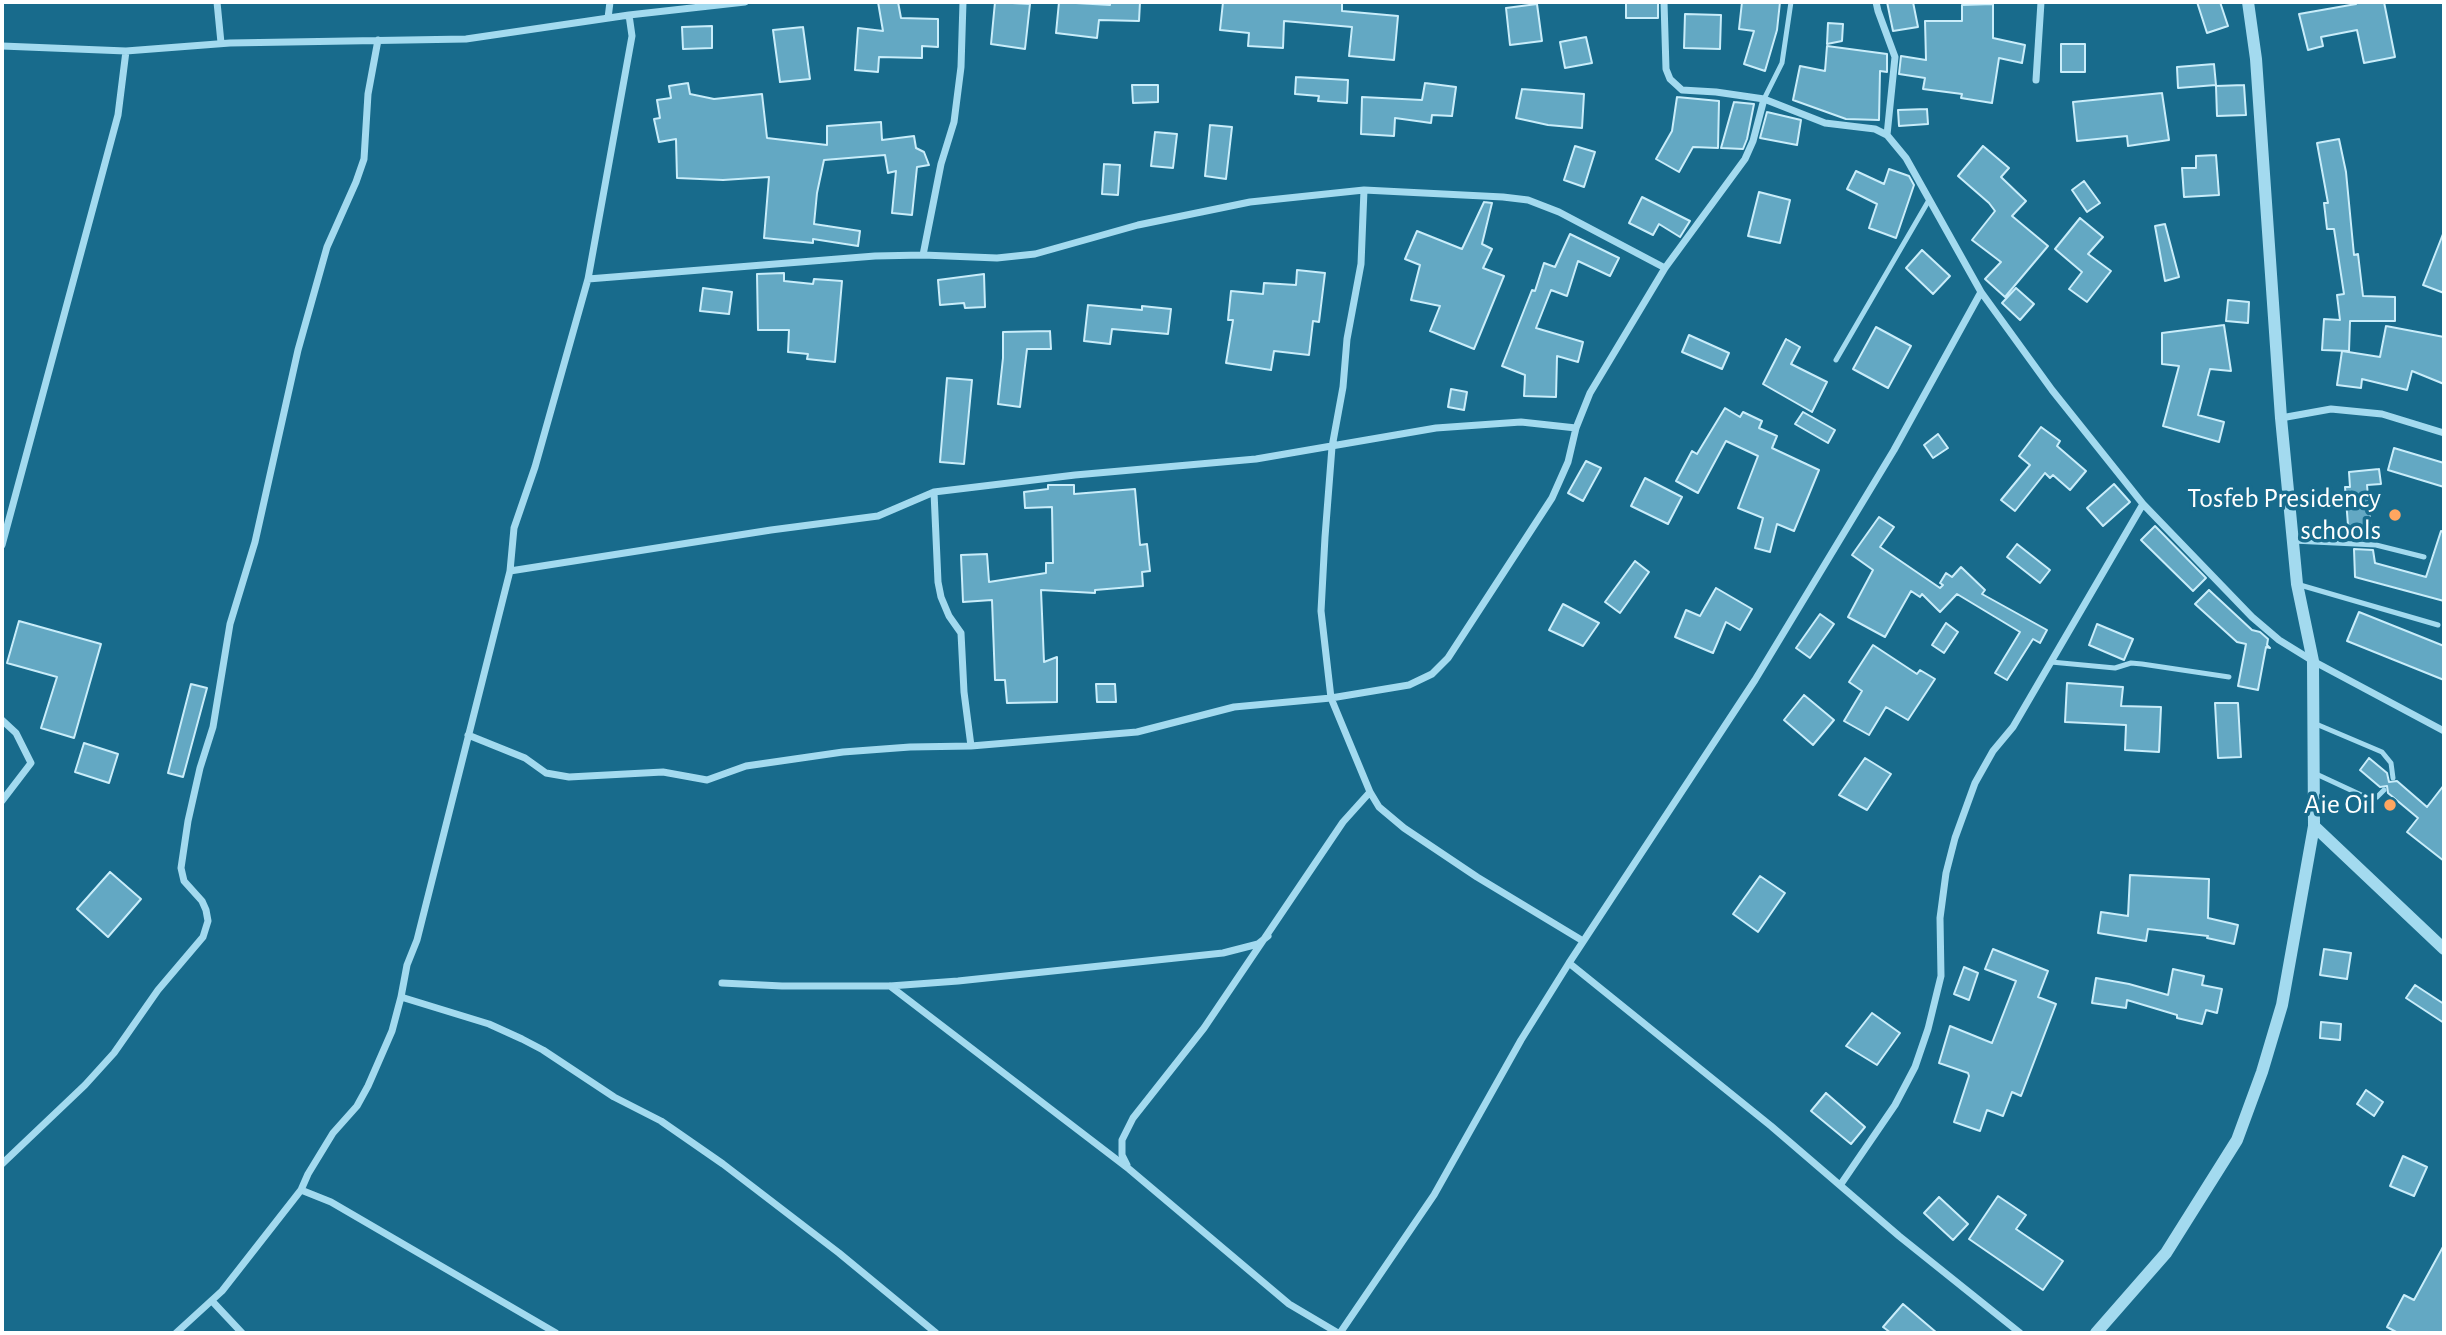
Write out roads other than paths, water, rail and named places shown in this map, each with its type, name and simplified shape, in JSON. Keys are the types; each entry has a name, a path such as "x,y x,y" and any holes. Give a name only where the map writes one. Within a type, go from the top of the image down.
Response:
{"street":[{"path":"217,2 221,43"},
{"path":"608,18 610,2"},
{"path":"2,46 126,51 221,43 466,39 629,15 745,2"},
{"path":"923,254 941,164 954,122 961,67 963,2"},
{"path":"1664,2 1666,69 1670,79 1682,90 1763,99 1825,123 1875,129 1887,135 1906,158 1981,292 2052,390 2143,504 2252,617 2279,640 2444,731"},
{"path":"1877,2 1895,57 1887,135"},
{"path":"2036,80 2040,2"},
{"path":"2096,1333 2166,1253 2237,1140 2262,1072 2282,1005 2314,826 2313,661 2297,584 2281,418 2256,59 2248,2"},
{"path":"176,1333 212,1301 237,1273 301,1190 333,1133 357,1106 392,1031 510,571 514,528 535,467 587,279 632,36 629,15"},
{"path":"2,1164 85,1085 114,1053 158,990 204,937 208,921 206,910 202,901 184,881 181,868 188,821 213,727 230,624 255,542 298,350 327,247 364,159 368,94 379,40"},
{"path":"2,545 118,115 126,51"},
{"path":"468,735 525,758 546,773 569,777 663,772 707,780 746,766 786,759 910,747 971,746 1136,732 1234,707 1331,698 1409,685 1432,674 1448,658 1552,498 1590,393 1665,268 1745,159 1753,141 1763,99"},
{"path":"587,279 875,256 923,254 997,258 1035,254 1138,225 1250,202 1364,190 1503,197 1528,201 1559,212 1665,268"},
{"path":"1364,190 1362,264 1350,320 1343,387 1332,447 1321,611 1331,698 1370,792 1379,807 1404,828 1478,877 1583,941"},
{"path":"890,986 1129,1169 1289,1304 1339,1333 1434,1195 1521,1040 1755,680 1894,450 1981,292"},
{"path":"2281,418 2331,409 2382,414 2444,433"},
{"path":"510,571 878,516 934,492 1075,475 1256,459 1436,428 1521,422 1576,428"},
{"path":"934,492 938,582 949,616 961,634 964,692 971,746"},
{"path":"1840,1184 1895,1105 1915,1067 1941,976 1941,898 1955,838 1975,783 1993,751 2013,727 2143,504"},
{"path":"2,720 16,733 31,763 2,801"},
{"path":"1129,1169 1122,1154 1122,1140 1133,1118 1204,1028 1335,833 1370,792"},
{"path":"2314,826 2444,949"},
{"path":"722,983 890,986 1223,953 1258,943 1268,936"},
{"path":"1569,963 2020,1333"},
{"path":"401,997 489,1024 532,1045 614,1097 661,1121 723,1164 839,1253 936,1333"},
{"path":"301,1190 331,1202 556,1333"},
{"path":"212,1301 242,1333"}],"lane":[{"path":"1763,99 1782,62 1790,2"},
{"path":"1836,360 1929,200"},
{"path":"2293,541 2376,545 2424,557"},
{"path":"2297,584 2438,625"},
{"path":"2051,662 2115,668 2131,663 2230,677"},
{"path":"2313,722 2382,752 2391,763 2393,778"},
{"path":"2314,773 2370,799 2377,797 2384,790"}],"place":[{"name":"Tosfeb Presidency schools","path":"2395,515"},
{"name":"Aie Oil","path":"2390,805"}]}
